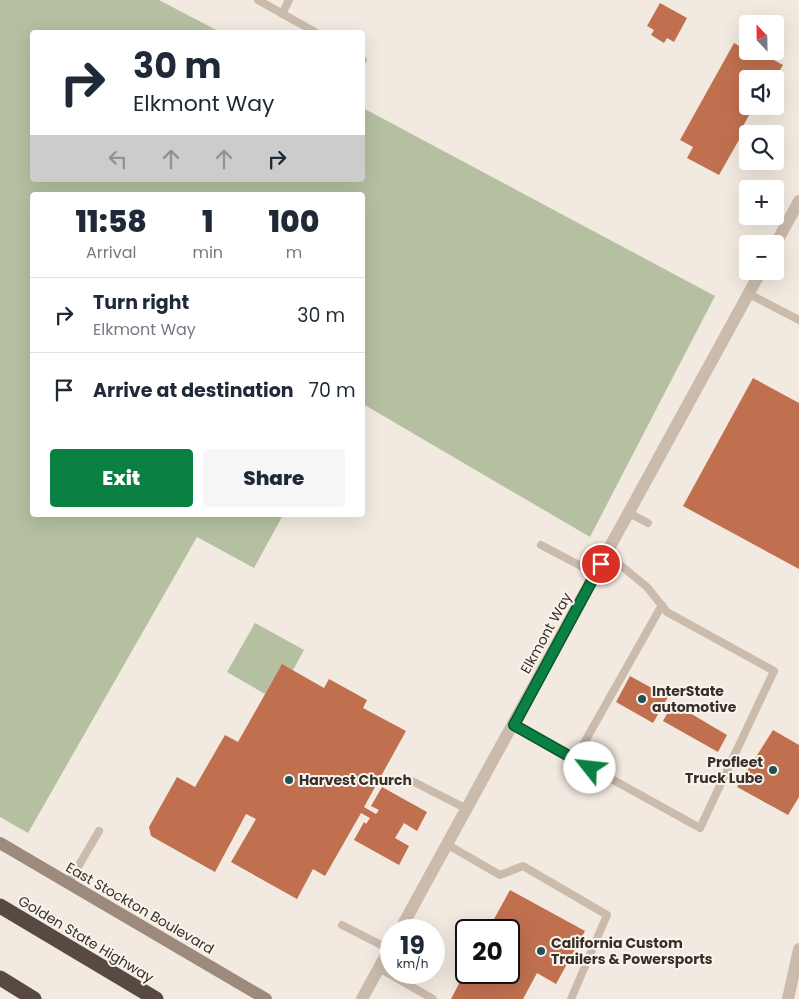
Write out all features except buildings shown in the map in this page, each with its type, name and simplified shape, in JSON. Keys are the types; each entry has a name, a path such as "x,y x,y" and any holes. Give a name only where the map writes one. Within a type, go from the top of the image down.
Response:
{"highway":[{"name":"Golden State Highway","path":"0,906 156,999"},
{"path":"0,978 34,999"}],"main road":[{"name":"East Stockton Boulevard","path":"0,843 266,999"}],"street":[{"path":"780,235 799,201"},
{"name":"Elkmont Way","path":"406,919 756,280"},
{"path":"788,999 799,949"},
{"path":"362,999 379,968"}],"lane":[{"path":"258,0 311,30"},
{"path":"282,14 289,0"},
{"path":"749,294 799,320"},
{"path":"629,513 648,523"},
{"path":"541,544 596,574"},
{"path":"514,725 700,828 774,671 668,612 647,587 607,554"},
{"path":"575,759 662,605"},
{"path":"412,781 467,809"},
{"path":"68,884 99,830"},
{"path":"448,845 500,875 523,866 607,915 571,999"},
{"path":"342,925 380,942"},
{"path":"379,968 433,999"}],"green space":[{"path":"0,0 159,0 216,30 30,30 30,182 365,182 365,109 715,296 590,537 365,405 365,192 30,192 30,517 282,517 254,568 197,537 28,833 0,817"},
{"path":"255,623 304,650 293,670 282,665 265,694 227,672"}],"place":[{"name":"InterState automotive","path":"642,699"},
{"name":"Profleet Truck Lube","path":"773,770"},
{"name":"Harvest Church","path":"289,780"},
{"name":"California Custom Trailers & Powersports","path":"541,951"}],"route":[{"path":"590,768 514,725 601,564"}]}
